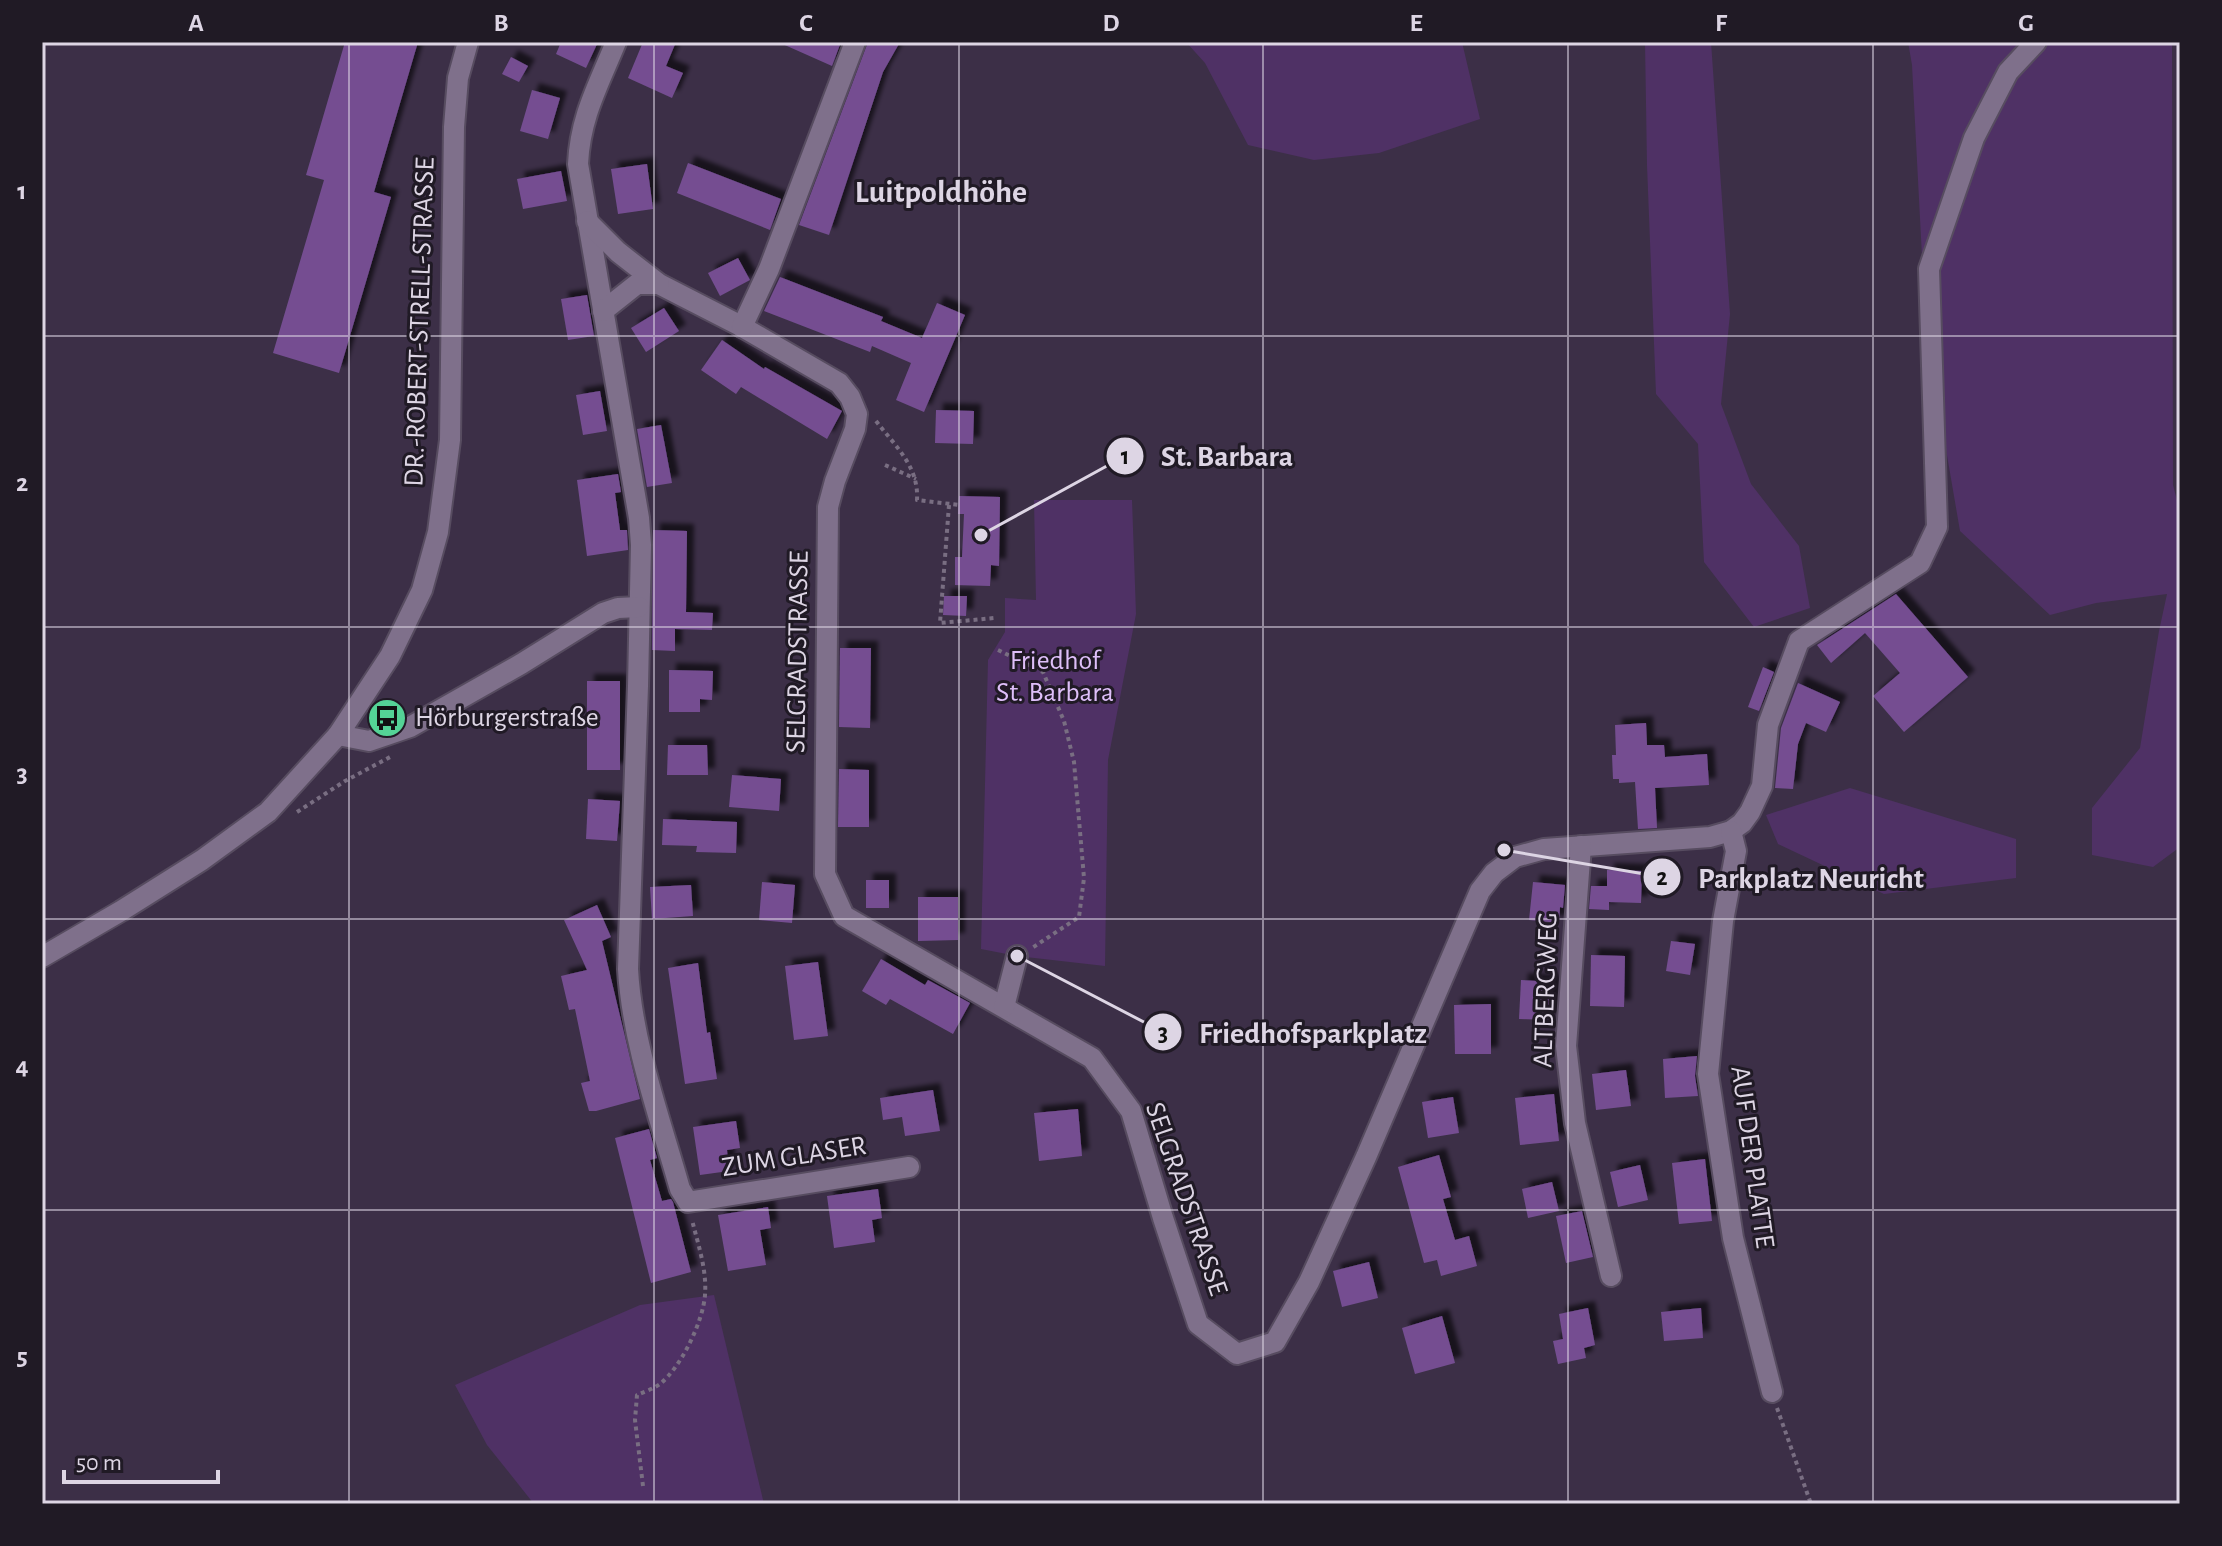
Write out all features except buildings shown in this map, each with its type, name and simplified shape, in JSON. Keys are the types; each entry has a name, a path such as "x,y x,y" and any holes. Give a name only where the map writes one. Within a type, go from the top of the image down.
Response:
{"street":[{"name":"DR.-ROBERT-STRELL-STRASSE","path":"42,957 202,860 268,812 338,735 390,656 422,590 438,532 450,440 454,127 458,78 468,42"},
{"path":"616,42 583,120 578,164 639,518 641,545 629,996 680,1189 688,1202"},
{"path":"742,327 769,269 855,42"},
{"path":"1581,846 1710,837 1731,831 1742,823 1762,786 1768,725 1799,641 1920,563 1937,527 1929,269 1974,138 2008,72 2036,42"},
{"name":"SELGRADSTRASSE","path":"587,221 618,252 659,284 839,383 850,397 857,414 855,429 828,507 825,874 844,916 1092,1058 1131,1111 1198,1324 1237,1354 1275,1342 1309,1282 1480,891 1494,873 1515,857 1544,849 1581,846"},
{"path":"603,311 637,284 659,284"},
{"path":"338,735 369,741 410,727 603,613 618,608 639,607"},
{"name":"AUF DER PLATTE","path":"1731,831 1736,851 1723,921 1708,1074 1733,1238 1772,1392"},
{"name":"ALTBERGWEG","path":"1581,846 1566,1046 1575,1123 1611,1276"},
{"path":"1004,1007 1017,956"},
{"name":"ZUM GLASER","path":"688,1202 909,1167"}],"path":[{"path":"871,414 905,455 916,479 917,500 959,505"},
{"path":"885,465 916,479"},
{"path":"949,505 940,623 994,618"},
{"path":"998,650 1043,672 1064,721 1074,762 1084,878 1079,917 1017,956"},
{"path":"286,819 345,781 402,751"},
{"path":"643,1486 635,1420 637,1395 660,1384 678,1363 696,1331 705,1296 703,1267 688,1202"},
{"path":"1772,1392 1811,1504"}],"green space":[{"path":"1186,42 1462,42 1480,119 1379,153 1314,160 1248,145 1205,63"},
{"path":"1645,42 1711,42 1730,314 1721,404 1751,484 1799,546 1810,608 1754,627 1704,562 1698,444 1656,394"},
{"path":"1908,42 2172,42 2173,485 2180,512 2180,847 2153,867 2092,855 2092,808 2140,748 2167,594 2096,603 2050,615 1960,531 1926,333 1912,65"},
{"name":"Friedhof St. Barbara","path":"1034,500 1132,500 1136,614 1108,760 1105,966 981,949 988,660 1005,632 1005,598 1036,600"},
{"path":"1850,788 2016,839 2016,878 1884,894 1778,844 1766,815"},
{"path":"714,1295 764,1504 534,1504 487,1445 455,1385 640,1305"}],"place":[{"name":"St. Barbara","path":"981,535"},
{"name":"Hörburgerstraße","path":"387,718"},
{"name":"Parkplatz Neuricht","path":"1504,850"},
{"name":"Friedhofsparkplatz","path":"1017,956"}],"district":[{"name":"Luitpoldhöhe","path":"941,192"}]}
